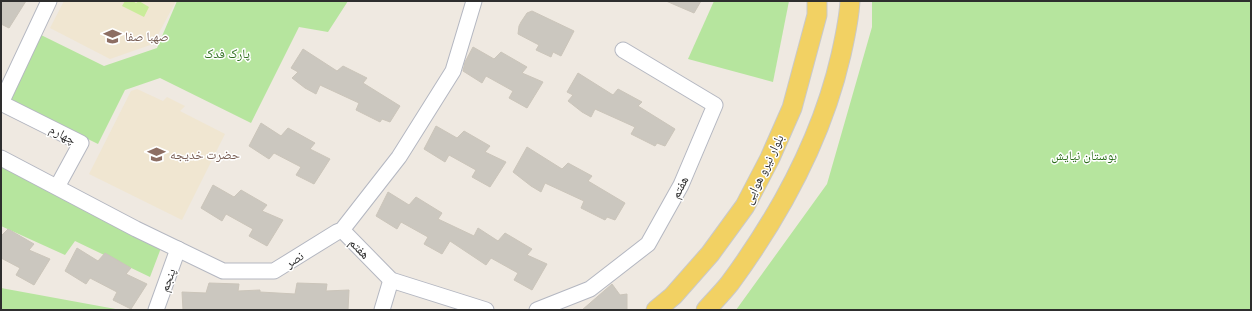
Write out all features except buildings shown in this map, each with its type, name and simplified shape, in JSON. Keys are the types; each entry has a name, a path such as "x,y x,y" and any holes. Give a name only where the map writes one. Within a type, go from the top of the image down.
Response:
{"main road":[{"name":"بلوار نیرو هوایی","path":"656,310 673,296 710,254 749,199 770,158 792,108 818,15 817,1"},
{"path":"706,310 729,284 775,216 813,142 835,82 849,20 850,1"}],"street":[{"name":"چهارم","path":"49,1 1,103 81,143 57,187"},
{"name":"نصر","path":"1,158 223,271 274,271 342,230 399,157 453,71 474,1"},
{"name":"هفتم","path":"536,310 590,289 648,244 681,185 715,105 624,50"},
{"name":"هفتم","path":"342,230 391,280 486,310"},
{"name":"پنجم","path":"156,310 178,249"},
{"path":"382,310 391,280"}],"shaded area":[{"name":"صهبا صفا","path":"64,1 176,1 153,44 110,59 50,28"},
{"name":"حضرت خدیجه","path":"137,89 163,101 167,97 185,106 180,111 225,134 182,220 89,174 131,91"}],"green space":[{"path":"125,1 133,1 136,3 139,1 149,7 144,17 122,6"},
{"name":"پارک فدک","path":"177,1 348,1 328,32 299,27 251,123 160,78 125,90 98,144 7,99 39,34 104,66 157,48"},
{"path":"714,1 789,1 773,82 688,59"},
{"name":"بوستان نیایش","path":"872,1 1251,1 1251,310 736,310 827,184 872,27"},
{"path":"4,165 161,248 150,277 75,241 65,255 1,226 1,170"},
{"path":"1,288 121,310 1,310"}],"place":[{"name":"صهبا صفا","path":"112,36"},
{"name":"حضرت خدیجه","path":"157,154"}]}
